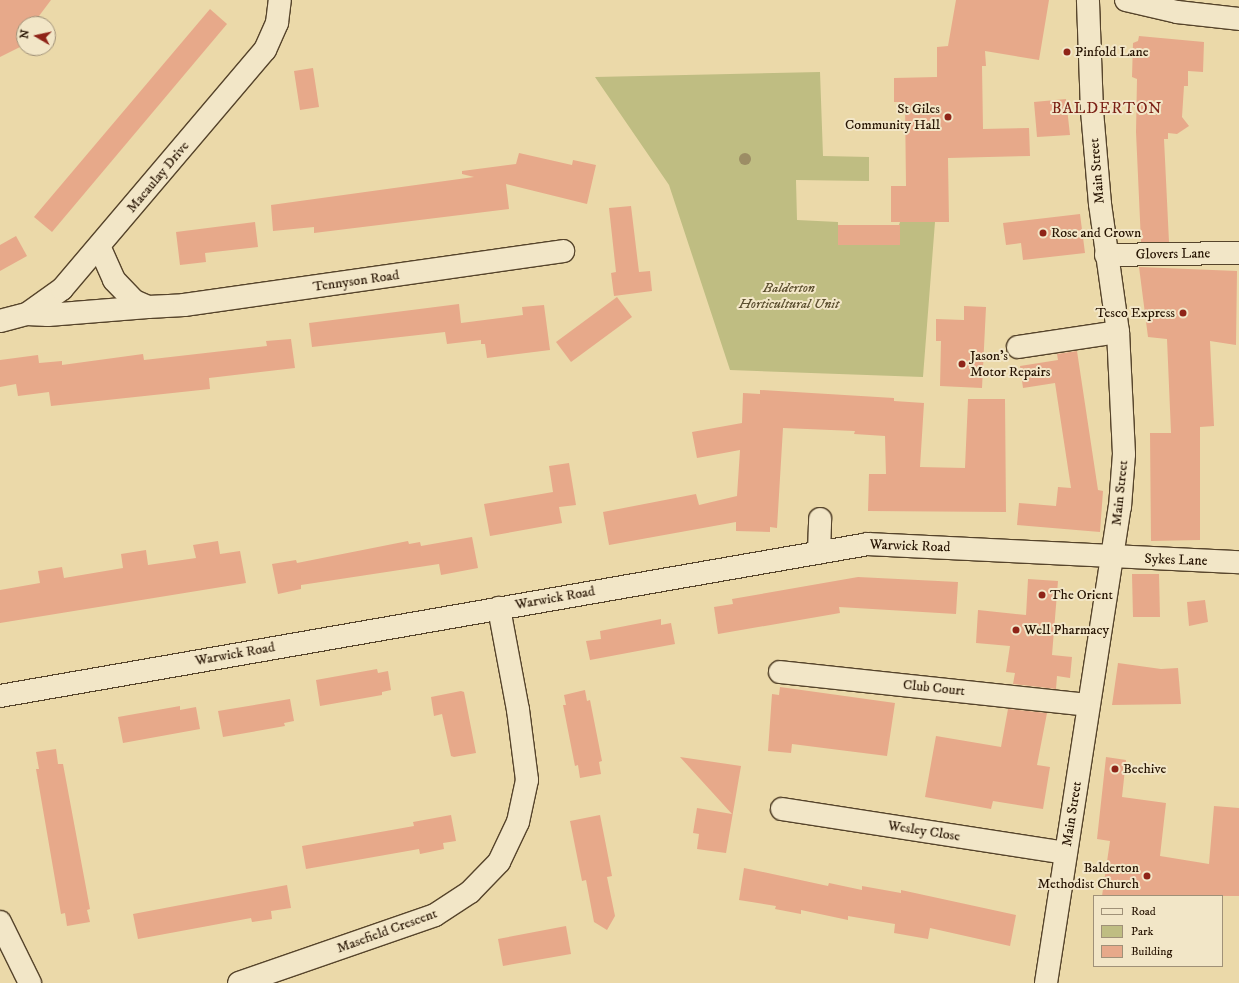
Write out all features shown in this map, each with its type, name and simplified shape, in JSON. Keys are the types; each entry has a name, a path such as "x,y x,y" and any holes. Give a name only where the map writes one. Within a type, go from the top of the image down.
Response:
{"street":[{"name":"Macaulay Drive","path":"0,321 27,314 62,289 265,50 277,23 280,0"},
{"name":"Main Street","path":"1046,983 1088,705 1120,507 1124,454 1118,332 1106,255 1092,111 1088,0"},
{"path":"1126,0 1177,12 1239,20"},
{"path":"99,246 114,280 134,301 148,307"},
{"name":"Tennyson Road","path":"27,314 48,315 184,305 563,251"},
{"name":"Glovers Lane","path":"1106,255 1239,253"},
{"path":"1018,347 1118,332"},
{"path":"819,552 820,518"},
{"name":"Warwick Road","path":"0,696 868,544 1112,558"},
{"name":"Sykes Lane","path":"1112,558 1239,562"},
{"name":"Masefield Crescent","path":"238,983 435,915 470,892 499,862 518,822 527,780 518,710 499,608"},
{"name":"Club Court","path":"780,672 1088,705"},
{"name":"Wesley Close","path":"782,809 1066,853"},
{"path":"0,922 30,983"}],"green space":[{"name":"Balderton Horticultural Unit","path":"820,72 823,156 869,157 869,181 796,180 797,220 838,222 838,225 899,225 900,222 935,222 923,377 730,370 669,185 595,77"}],"building":[{"path":"0,0 51,0 39,16 16,16 16,49 0,57"},
{"path":"956,0 1049,0 1039,60 985,51 986,66 982,66 983,129 1029,128 1030,156 948,158 949,222 891,222 891,186 906,186 905,102 894,102 894,78 937,77 937,47 948,46"},
{"path":"210,9 227,24 52,232 34,217"},
{"path":"1139,36 1204,42 1203,72 1188,71 1188,86 1184,86 1182,117 1189,126 1177,134 1168,133 1168,139 1164,139 1169,242 1141,242 1136,132 1137,79 1132,77 1133,43 1138,41"},
{"path":"313,68 319,107 300,110 294,71"},
{"path":"1066,99 1070,135 1037,137 1034,102"},
{"path":"519,153 572,165 573,160 596,165 587,204 506,184 509,209 314,233 314,227 273,231 271,205 474,177 462,174 462,171 516,164"},
{"path":"631,206 639,272 650,271 652,291 614,296 611,273 616,272 609,208"},
{"name":"Rose and Crown","path":"1080,214 1085,253 1023,260 1021,243 1006,245 1003,223"},
{"path":"255,222 258,247 205,253 206,262 180,265 176,232"},
{"path":"838,225 900,225 900,245 838,245"},
{"path":"16,236 27,256 0,271 0,245"},
{"path":"1139,267 1237,271 1236,345 1210,341 1214,426 1200,427 1200,540 1151,541 1150,433 1171,433 1167,339 1148,337"},
{"path":"617,297 632,317 571,362 556,342"},
{"path":"459,304 461,323 523,315 522,307 544,305 550,350 487,358 485,344 481,344 481,340 447,344 445,332 312,347 309,323"},
{"name":"Jason's Motor Repairs","path":"964,306 986,307 982,388 940,386 941,341 936,341 936,319 964,320"},
{"path":"291,339 295,368 209,378 210,389 51,406 49,392 18,396 16,384 0,387 0,360 38,355 39,363 62,361 62,365 143,354 144,360 267,346 266,341"},
{"path":"1077,351 1098,490 1103,491 1100,532 1017,525 1019,503 1056,506 1058,487 1071,488 1055,383 1023,388 1020,366 1058,360 1057,354"},
{"path":"760,390 894,398 894,401 924,403 920,467 965,468 968,399 1005,399 1006,512 868,511 869,474 886,474 885,436 854,434 855,431 783,428 777,528 770,527 770,532 736,531 736,522 609,545 603,512 696,494 699,505 737,496 740,450 697,458 692,432 742,423 743,393 760,394"},
{"path":"569,463 576,505 559,507 562,523 490,536 484,504 553,492 549,466"},
{"path":"472,537 478,568 441,575 439,564 301,585 301,589 278,594 272,564 296,560 297,563 408,541 409,544 420,542 421,546"},
{"path":"218,541 220,554 240,551 246,583 0,623 0,590 40,583 38,571 62,567 64,578 123,568 121,554 146,550 148,565 196,558 193,545"},
{"path":"1132,574 1159,574 1160,617 1133,617"},
{"path":"858,577 958,582 956,614 839,607 840,613 718,634 714,607 733,604 732,599"},
{"path":"1028,579 1058,581 1052,655 1072,657 1070,678 1057,676 1056,689 1013,684 1015,673 1006,672 1010,646 976,643 978,610 1026,615"},
{"path":"1205,600 1208,622 1189,626 1187,602"},
{"path":"661,619 661,625 671,623 675,644 590,660 586,641 601,639 600,631"},
{"path":"1118,663 1161,669 1178,668 1181,704 1112,705"},
{"path":"377,669 378,673 388,671 391,690 382,692 382,695 320,706 316,680"},
{"path":"780,687 895,703 887,756 792,744 791,753 768,751 772,694 779,695"},
{"path":"585,690 587,701 590,700 602,761 599,762 601,774 580,778 578,765 575,766 563,705 566,705 564,695"},
{"path":"461,691 464,692 476,753 454,757 451,756 442,714 434,716 431,697"},
{"path":"290,699 294,721 284,723 285,726 223,737 218,711"},
{"path":"180,706 180,710 196,707 200,729 123,743 118,717"},
{"path":"1008,709 1047,713 1037,765 1050,767 1043,809 993,801 991,809 925,797 936,736 1001,747"},
{"path":"56,749 58,764 63,764 90,909 87,910 90,922 67,926 65,913 61,914 36,769 39,769 36,752"},
{"path":"680,757 741,766 726,853 697,849 699,834 693,833 697,808 732,814"},
{"path":"1106,757 1126,760 1122,797 1166,803 1160,856 1209,864 1214,806 1239,808 1239,896 1102,895 1110,841 1097,839"},
{"path":"451,815 456,841 443,843 444,849 420,854 419,849 306,869 302,846 414,826 413,822"},
{"path":"600,815 612,876 607,877 615,916 607,930 594,922 586,880 582,881 570,821"},
{"path":"744,868 828,886 829,883 862,890 862,886 901,893 901,890 1016,915 1010,946 930,928 928,939 894,933 895,924 848,916 848,920 801,910 801,914 775,909 776,906 739,900"},
{"path":"287,885 291,908 271,911 272,919 252,922 251,918 138,939 133,914"},
{"path":"566,926 571,954 503,966 498,939"}],"place":[{"name":"Pinfold Lane","path":"1067,52"},
{"name":"St Giles Community Hall","path":"948,117"},
{"name":"Rose and Crown","path":"1043,233"},
{"name":"Tesco Express","path":"1183,313"},
{"name":"Jason's Motor Repairs","path":"962,364"},
{"name":"The Orient","path":"1042,595"},
{"name":"Well Pharmacy","path":"1016,630"},
{"name":"Beehive","path":"1115,769"},
{"name":"Balderton Methodist Church","path":"1147,876"}],"district":[{"name":"BALDERTON","path":"1107,108"}]}
